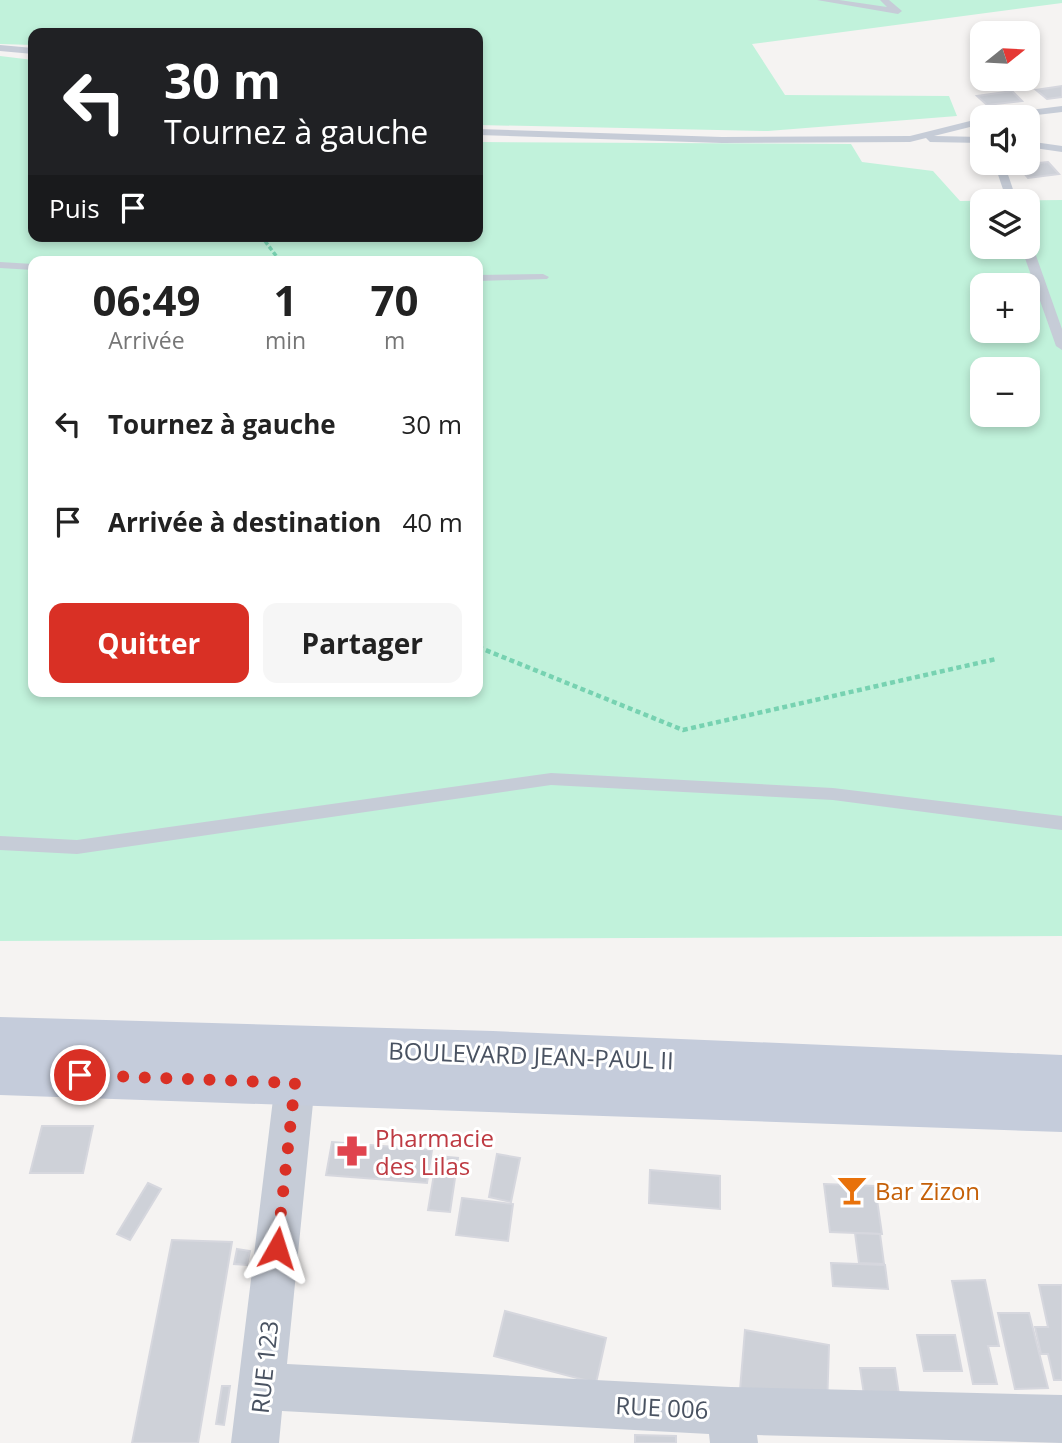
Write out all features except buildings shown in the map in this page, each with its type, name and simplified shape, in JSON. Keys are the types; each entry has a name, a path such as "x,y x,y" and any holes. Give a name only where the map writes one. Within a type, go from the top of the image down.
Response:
{"main road":[{"name":"BOULEVARD JEAN-PAUL II","path":"0,1038 480,1052 1062,1077"},
{"name":"BOULEVARD JEAN-PAUL II","path":"0,1073 1062,1110"}],"street":[{"name":"RUE 123","path":"255,1443 295,1083"},
{"name":"RUE 006","path":"262,1386 733,1427 1062,1419"}],"lane":[{"path":"821,0 898,11 884,0"},
{"path":"0,48 28,51"},
{"path":"1040,112 1062,109"},
{"path":"910,139 970,124"},
{"path":"483,132 722,140 970,140"},
{"path":"1040,146 1062,149"},
{"path":"1031,259 1062,346"},
{"path":"0,265 28,267"},
{"path":"483,278 543,277"},
{"path":"0,844 77,847 551,779 833,794 1062,823"}],"path":[{"path":"483,649 683,730 996,659"}],"green space":[{"path":"0,0 1062,0 1062,3 752,44 785,95 949,96 957,116 768,131 483,125 483,28 28,28 28,45 0,44"},
{"path":"0,56 28,59 28,242 483,242 483,142 851,144 862,162 933,171 960,201 970,201 970,259 1040,259 1040,200 1062,200 1062,936 0,941"}],"place":[{"name":"Pharmacie des Lilas","path":"352,1151"},
{"name":"Bar Zizon","path":"852,1190"}],"route":[{"path":"80,1075 295,1083 277,1248"}]}
